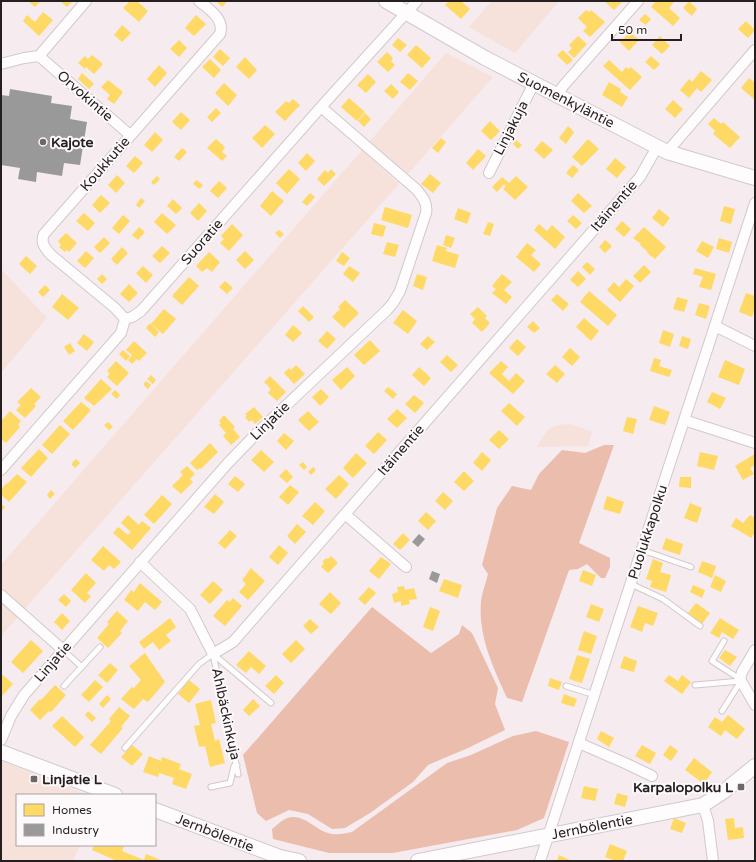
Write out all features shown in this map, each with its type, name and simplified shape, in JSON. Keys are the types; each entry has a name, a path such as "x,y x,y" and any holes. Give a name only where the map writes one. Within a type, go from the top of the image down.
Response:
{"street":[{"path":"1,64 39,56 86,1"},
{"name":"Koukkutie","path":"125,319 115,308 51,255 42,243 42,238 220,34 221,30 215,15 199,1"},
{"name":"Suomenkyläntie","path":"386,1 406,14 485,58 662,150 755,178"},
{"name":"Suoratie","path":"125,319 141,311 321,107 417,1"},
{"path":"557,95 564,85 638,1"},
{"name":"Itäinentie","path":"213,654 234,642 662,150 755,50"},
{"name":"Orvokintie","path":"39,56 130,136"},
{"name":"Linjakuja","path":"488,173 534,83"},
{"name":"Linjatie","path":"1,740 17,704 24,695 140,562 228,463 257,433 387,310 400,291 426,213 424,199 416,189 321,107"},
{"name":"Puolukkapolku","path":"540,861 755,203"},
{"path":"1,470 120,333 125,319"},
{"path":"715,326 755,346"},
{"path":"684,420 755,443"},
{"path":"345,514 406,567"},
{"path":"140,562 190,609 213,654"},
{"path":"1,595 64,650"},
{"path":"755,650 742,672 741,680 755,705"},
{"path":"579,742 652,776"},
{"path":"1,752 112,794"},
{"name":"Jernbölentie","path":"418,861 703,805 723,792 755,766"},
{"path":"703,805 708,821 713,861"},
{"name":"Jernbölentie","path":"156,810 279,859 299,861"}],"lane":[{"path":"642,550 691,566"},
{"path":"631,584 663,599 700,626"},
{"path":"724,641 712,661 741,680"},
{"path":"64,686 100,647"},
{"path":"64,650 82,667"},
{"path":"125,748 199,664 213,654 271,703"},
{"name":"Ahlbäckinkuja","path":"213,654 238,774"},
{"path":"695,686 741,680"},
{"path":"722,711 741,680"},
{"path":"566,686 595,695"},
{"path":"211,787 230,783 234,766 236,765"}],"shaded area":[{"path":"492,1 559,1 515,53 469,27"},
{"path":"446,53 493,77 408,174 369,142"},
{"path":"362,150 399,184 1,636 1,565"},
{"path":"1,269 47,318 1,373"},
{"path":"571,424 592,432 588,446 537,447 550,429 558,425"},
{"path":"604,445 614,445 579,543 610,558 610,567 605,578 601,578 587,564 578,569 569,570 522,702 507,698 484,639 481,614 481,601 488,574 482,565 497,508 512,486 531,490 539,474 562,450 585,453"},
{"path":"372,607 431,653 459,634 462,625 472,633 498,688 495,704 505,730 428,765 413,782 370,813 345,828 332,829 308,814 289,810 266,821 257,813 243,755"},
{"path":"536,731 569,742 544,818 517,830 393,853 329,853 273,839 272,829 283,820 291,817 301,818 332,834 352,832 447,763 471,755 513,736"},
{"path":"1,761 85,794 16,794 16,846 80,846 73,861 1,861"}],"building: Homes":[{"path":"28,1 41,1 35,7"},
{"path":"60,1 73,1 67,7"},
{"path":"130,1 137,1 148,11 139,22 123,8"},
{"path":"216,1 228,1 222,7"},
{"path":"449,1 461,1 470,9 461,19 445,5"},
{"path":"604,1 623,1 614,10"},
{"path":"656,1 674,2 669,8 680,18 673,26 651,7"},
{"path":"689,1 697,9 692,16 683,8"},
{"path":"586,10 589,12 591,10 605,22 590,37 583,31 587,27 578,18"},
{"path":"43,12 53,20 39,36 23,21 27,15 35,22"},
{"path":"645,14 651,19 646,25 639,20"},
{"path":"196,15 206,24 194,36 185,28"},
{"path":"746,21 755,30 748,38 738,29"},
{"path":"122,25 131,33 122,42 114,35"},
{"path":"630,32 639,40 629,51 620,42"},
{"path":"578,36 587,44 574,58 568,52 572,48 569,45"},
{"path":"660,36 670,46 662,54 652,45"},
{"path":"398,38 407,45 400,52 392,45"},
{"path":"179,40 187,48 179,57 170,49"},
{"path":"416,45 431,58 422,68 407,55"},
{"path":"220,49 230,58 223,66 213,57"},
{"path":"563,50 573,60 567,65 557,55"},
{"path":"387,52 393,58 391,61 395,65 388,72 377,62"},
{"path":"92,55 103,64 94,74 86,67 85,69 78,63 85,56 88,59"},
{"path":"651,56 660,64 654,70 645,62"},
{"path":"245,57 257,70 249,79 236,67"},
{"path":"210,59 221,70 214,78 202,67"},
{"path":"609,60 622,72 626,67 629,69 631,67 642,77 630,90 603,66"},
{"path":"159,65 167,73 155,87 147,79"},
{"path":"701,71 712,80 701,92 697,88 689,98 680,90 689,79 692,82"},
{"path":"82,73 94,84 89,89 78,79"},
{"path":"408,73 418,81 410,90 400,82"},
{"path":"368,74 376,82 366,93 357,85"},
{"path":"749,78 755,83 755,100 741,88"},
{"path":"108,80 123,92 114,104 107,99 110,95 101,87"},
{"path":"609,82 621,89 620,92 628,97 622,107 602,95"},
{"path":"224,83 237,95 228,106 215,93"},
{"path":"391,84 399,92 393,99 384,91"},
{"path":"349,98 365,112 357,121 341,107"},
{"path":"293,99 300,105 285,121 275,112 286,101 289,103"},
{"path":"673,100 683,109 675,118 665,109"},
{"path":"216,108 221,113 212,122 207,117"},
{"path":"181,112 190,120 181,130 172,122"},
{"path":"365,113 371,119 364,127 358,121"},
{"path":"714,118 721,124 723,122 740,137 730,148 713,134 715,131 708,124"},
{"path":"490,121 500,131 491,140 481,131"},
{"path":"265,125 275,134 262,148 252,138"},
{"path":"568,126 574,132 566,144 559,138"},
{"path":"155,132 163,140 152,152 144,145"},
{"path":"441,138 446,142 438,153 432,148"},
{"path":"216,139 225,147 222,152 227,156 222,161 207,148"},
{"path":"588,139 599,149 582,166 572,157"},
{"path":"516,140 522,145 518,149 513,144"},
{"path":"542,141 553,150 544,159 534,150"},
{"path":"182,148 187,152 179,161 174,157"},
{"path":"478,149 486,156 473,170 466,163"},
{"path":"307,153 315,161 306,171 298,163"},
{"path":"135,156 143,163 134,173 126,166"},
{"path":"615,158 626,167 617,178 606,169"},
{"path":"573,165 579,170 572,178 566,173"},
{"path":"289,169 300,179 287,194 276,183"},
{"path":"331,169 336,174 324,186 317,179 325,170 328,173"},
{"path":"430,174 441,183 433,193 421,184"},
{"path":"117,175 125,183 116,193 108,185"},
{"path":"157,176 160,179 154,185 151,182"},
{"path":"516,176 528,187 515,200 503,189 506,186 504,184 497,192 492,187 502,177 509,183"},
{"path":"196,180 203,185 200,189 193,184"},
{"path":"219,181 227,188 218,198 210,191"},
{"path":"272,191 284,201 271,216 260,206"},
{"path":"310,193 315,197 307,206 302,202"},
{"path":"578,193 592,206 584,213 571,201"},
{"path":"101,195 110,203 100,213 92,205"},
{"path":"141,198 145,201 139,208 136,205"},
{"path":"173,199 182,208 176,214 167,206"},
{"path":"199,203 207,211 198,221 190,213"},
{"path":"724,206 735,209 731,224 720,221"},
{"path":"385,207 412,215 408,228 381,220"},
{"path":"458,208 471,213 467,224 454,219"},
{"path":"659,209 670,218 663,227 652,218"},
{"path":"84,213 95,223 88,231 76,221"},
{"path":"162,213 176,225 167,234 154,222"},
{"path":"123,215 130,221 119,234 112,228"},
{"path":"573,215 582,223 576,229 567,221"},
{"path":"622,221 631,229 624,237 615,229"},
{"path":"488,222 494,224 490,236 483,234"},
{"path":"374,223 386,226 383,237 371,234"},
{"path":"232,224 243,235 229,251 220,243 224,239 221,236"},
{"path":"539,224 547,231 552,225 565,237 555,249 534,230"},
{"path":"139,227 145,232 138,240 132,235"},
{"path":"644,227 666,247 655,259 633,238"},
{"path":"279,230 284,234 280,238 275,233"},
{"path":"66,233 77,243 69,252 67,250 65,252 59,247 61,245 58,241"},
{"path":"446,235 455,238 451,248 443,245"},
{"path":"104,237 110,243 100,253 94,247"},
{"path":"719,238 732,242 729,253 716,249"},
{"path":"605,240 612,246 605,253 599,247"},
{"path":"702,241 714,247 708,258 696,251"},
{"path":"387,242 399,245 395,257 383,254"},
{"path":"527,243 536,250 531,255 541,264 534,272 516,257"},
{"path":"437,245 447,248 446,251 459,255 455,268 432,261"},
{"path":"162,246 170,253 160,263 152,256"},
{"path":"122,247 128,253 117,265 111,259"},
{"path":"86,251 94,258 85,268 77,261"},
{"path":"245,251 254,260 245,269 236,260"},
{"path":"209,252 220,262 212,272 207,268 202,272 196,266"},
{"path":"342,252 350,258 344,266 336,261"},
{"path":"26,256 37,266 30,274 19,264"},
{"path":"587,262 595,269 590,275 582,267"},
{"path":"644,265 651,272 640,283 633,276"},
{"path":"143,266 153,275 146,283 136,273"},
{"path":"349,266 360,273 353,282 343,274"},
{"path":"695,268 716,274 711,290 699,287 703,277 693,274"},
{"path":"578,271 586,279 578,287 570,280"},
{"path":"102,274 107,279 102,284 97,279"},
{"path":"417,274 427,277 423,290 413,286"},
{"path":"502,274 512,282 504,290 512,297 506,304 492,293 496,289 492,286"},
{"path":"189,277 199,286 182,305 172,296"},
{"path":"626,279 634,286 620,302 607,290 614,282 619,287"},
{"path":"225,281 233,288 227,294 219,287"},
{"path":"129,284 138,293 129,302 120,294"},
{"path":"45,285 50,290 43,297 38,292"},
{"path":"589,291 617,315 608,326 580,302"},
{"path":"746,293 755,296 755,309 752,317 739,312"},
{"path":"62,294 79,308 68,320 52,307"},
{"path":"557,294 569,304 563,311 551,300"},
{"path":"677,297 688,300 684,312 673,309"},
{"path":"345,300 359,313 344,328 332,317 340,309 338,307"},
{"path":"699,303 710,306 706,319 695,315"},
{"path":"303,306 314,317 309,322 298,311"},
{"path":"478,307 487,316 485,318 490,323 482,332 472,323 475,319 470,314"},
{"path":"164,309 176,319 163,334 151,324"},
{"path":"403,310 417,321 408,334 393,323"},
{"path":"584,318 599,331 591,341 576,327"},
{"path":"533,321 540,328 534,333 527,327"},
{"path":"150,323 159,332 155,337 146,328"},
{"path":"293,325 302,333 293,342 285,335"},
{"path":"663,330 674,334 670,347 659,343"},
{"path":"327,331 336,339 327,349 318,341"},
{"path":"84,334 94,342 87,351 77,343"},
{"path":"428,336 435,342 427,350 420,344"},
{"path":"682,336 691,339 688,349 679,346"},
{"path":"517,339 526,347 518,356 509,348"},
{"path":"370,340 380,351 364,365 354,355"},
{"path":"134,341 147,353 139,361 137,359 132,364 128,360 132,355 126,350"},
{"path":"70,343 75,351 69,355 64,347"},
{"path":"570,348 580,357 572,366 562,357"},
{"path":"123,350 130,356 126,361 119,354"},
{"path":"447,355 458,365 451,372 440,362"},
{"path":"654,358 661,360 659,366 672,370 669,377 650,371"},
{"path":"725,360 745,369 739,385 718,377"},
{"path":"116,361 129,373 117,386 107,377 110,374 107,371"},
{"path":"501,361 508,367 502,374 509,381 516,373 525,381 513,394 489,373"},
{"path":"296,365 305,374 294,384 284,373 289,368 291,370"},
{"path":"555,365 565,374 557,383 546,374"},
{"path":"347,367 355,376 341,390 332,380"},
{"path":"419,367 431,378 424,386 412,375"},
{"path":"151,375 156,380 153,384 147,379"},
{"path":"270,376 286,392 277,401 268,393 271,389 264,382"},
{"path":"101,379 112,389 94,406 84,398"},
{"path":"146,381 151,385 148,389 143,384"},
{"path":"388,387 397,394 393,399 384,391"},
{"path":"31,388 41,397 34,404 36,406 25,418 16,410 21,405 17,402"},
{"path":"321,389 329,397 320,406 312,397"},
{"path":"115,390 120,395 117,399 111,394"},
{"path":"712,392 726,398 720,409 707,402"},
{"path":"414,395 424,403 415,413 405,404"},
{"path":"81,402 91,410 73,430 63,421"},
{"path":"509,403 525,417 517,426 501,411"},
{"path":"654,406 670,412 665,425 649,420"},
{"path":"254,407 263,417 255,424 252,420 249,422 245,417 247,416 245,414"},
{"path":"397,409 407,418 397,428 387,419"},
{"path":"10,411 21,421 18,425 20,427 6,443 1,439 1,421"},
{"path":"308,411 319,422 309,431 298,420"},
{"path":"224,415 235,427 233,429 240,437 231,445 223,436 226,433 219,425 221,423 219,421"},
{"path":"627,417 637,419 633,434 623,431"},
{"path":"108,422 113,427 109,430 104,425"},
{"path":"60,425 70,434 52,454 42,445"},
{"path":"499,430 509,439 499,449 489,440"},
{"path":"378,432 387,440 374,454 365,446"},
{"path":"284,433 294,441 286,450 277,441"},
{"path":"210,443 218,452 201,469 200,468 197,470 190,463"},
{"path":"39,449 48,458 31,477 21,468"},
{"path":"261,450 274,462 264,472 251,460"},
{"path":"482,452 491,460 482,471 473,463"},
{"path":"700,452 718,456 714,470 697,466"},
{"path":"356,453 367,463 353,478 343,468"},
{"path":"755,454 755,465 750,468 754,474 743,480 735,466"},
{"path":"76,459 80,463 75,468 71,464"},
{"path":"303,462 307,467 304,470 299,465"},
{"path":"187,466 195,474 190,479 193,482 181,494 172,486 183,475 180,472"},
{"path":"313,467 316,470 311,475 308,472"},
{"path":"286,469 293,477 287,483 279,476"},
{"path":"464,471 474,481 464,491 454,482"},
{"path":"17,474 27,482 9,502 1,495 1,491 6,483 7,484"},
{"path":"339,475 349,484 336,499 325,489"},
{"path":"235,476 245,484 238,492 228,484"},
{"path":"680,477 691,477 691,488 679,487"},
{"path":"290,485 299,492 288,505 279,497"},
{"path":"51,490 55,494 50,499 47,495"},
{"path":"443,492 453,501 445,510 435,501"},
{"path":"215,494 224,502 214,514 204,507"},
{"path":"162,495 172,504 154,524 144,515"},
{"path":"607,496 624,502 620,514 603,509"},
{"path":"315,502 325,511 313,525 302,516"},
{"path":"690,503 702,508 697,523 684,518"},
{"path":"1,504 5,507 1,512"},
{"path":"426,512 436,521 428,530 418,521"},
{"path":"128,515 139,525 142,521 151,528 132,550 113,533 118,527 128,535 131,532 121,523"},
{"path":"750,515 755,518 755,532 751,538 731,526 736,518 743,523"},
{"path":"297,524 306,532 295,544 287,536"},
{"path":"230,530 237,536 225,549 218,543"},
{"path":"403,533 410,540 400,550 393,544"},
{"path":"666,538 683,544 680,555 662,549"},
{"path":"279,545 288,553 278,565 269,557"},
{"path":"103,546 121,562 114,569 109,565 104,571 91,560"},
{"path":"331,556 338,563 328,573 321,567 324,563 322,562"},
{"path":"381,557 391,564 379,579 369,571"},
{"path":"653,559 663,563 660,572 671,575 666,592 650,587 652,581 646,579"},
{"path":"702,561 716,566 712,578 698,572"},
{"path":"251,568 265,581 248,600 239,592 246,584 242,580"},
{"path":"583,570 596,575 592,586 579,581"},
{"path":"86,573 96,583 87,593 91,596 85,603 71,590"},
{"path":"715,575 726,581 721,592 710,587"},
{"path":"444,579 462,585 458,598 439,591"},
{"path":"213,581 223,590 210,604 200,595"},
{"path":"140,583 162,602 155,610 145,602 138,611 124,600 131,590 134,592"},
{"path":"693,585 705,590 702,598 690,592"},
{"path":"404,586 405,590 414,588 417,599 409,600 410,604 401,606 401,601 394,603 392,594 398,592 397,587"},
{"path":"369,587 376,593 365,605 358,599"},
{"path":"330,592 341,603 331,614 319,604"},
{"path":"64,594 71,601 66,607 58,600"},
{"path":"233,598 242,606 225,626 213,616 227,600 230,602"},
{"path":"696,603 710,613 702,624 688,613"},
{"path":"591,604 604,609 599,622 586,617"},
{"path":"638,606 658,613 653,626 645,623 642,632 630,627"},
{"path":"430,607 440,611 433,631 423,627"},
{"path":"117,611 128,621 120,631 122,633 108,648 97,638 109,624 107,622"},
{"path":"62,613 70,621 62,630 54,622"},
{"path":"170,618 176,627 166,635 171,641 159,650 153,642 144,649 139,642"},
{"path":"720,618 739,630 733,639 722,632 719,638 710,633"},
{"path":"310,619 319,627 311,634 303,626"},
{"path":"584,631 597,636 591,654 578,650"},
{"path":"31,640 43,651 23,673 11,662"},
{"path":"296,640 305,649 291,663 282,654"},
{"path":"725,650 737,657 730,666 719,658"},
{"path":"249,651 266,666 259,674 251,667 246,673 236,665"},
{"path":"145,653 165,682 148,702 143,699 134,709 121,699 141,680 129,666"},
{"path":"577,655 590,659 582,683 569,679"},
{"path":"624,656 637,661 634,672 620,668"},
{"path":"110,663 118,670 107,683 98,675"},
{"path":"3,675 13,684 1,697 1,678"},
{"path":"276,675 284,683 274,694 265,686"},
{"path":"669,675 678,681 682,675 691,682 682,694 664,681"},
{"path":"550,678 562,682 559,690 548,686"},
{"path":"95,680 103,687 89,702 81,695"},
{"path":"189,680 200,689 189,703 178,694"},
{"path":"55,685 66,695 51,712 49,711 40,720 30,710"},
{"path":"564,694 577,699 574,707 561,703"},
{"path":"107,695 111,699 103,708 99,704"},
{"path":"253,699 260,706 249,716 243,710"},
{"path":"211,700 216,723 211,724 215,741 219,739 225,763 210,767 205,746 199,747 194,726 200,725 195,704"},
{"path":"119,707 130,716 121,727 123,728 101,754 90,745 111,721 109,719"},
{"path":"88,711 96,718 92,722 85,715"},
{"path":"728,715 745,729 737,739 725,730 721,736 708,727 715,717 722,722"},
{"path":"62,716 84,737 75,747 52,726"},
{"path":"601,731 614,738 609,747 597,739"},
{"path":"132,745 143,754 132,766 121,757"},
{"path":"642,745 656,753 650,764 635,756"},
{"path":"670,745 678,751 671,761 663,755"},
{"path":"149,756 161,761 162,757 181,764 179,769 192,774 186,789 172,784 174,778 159,773 158,777 143,772"},
{"path":"694,758 712,772 704,784 685,770"},
{"path":"584,786 598,789 595,801 581,798"},
{"path":"617,793 628,796 625,807 614,804"},
{"path":"674,818 686,823 682,833 670,829"},
{"path":"734,818 735,828 743,827 744,838 728,840 725,819"},
{"path":"610,844 627,851 623,861 616,861 605,857"},
{"path":"94,846 122,846 124,847 122,851 144,860 146,854 163,861 117,861 92,850"},
{"path":"559,855 572,861 557,861"}],"building: Industry":[{"name":"Kajote","path":"10,89 52,96 51,103 72,106 70,119 87,122 80,165 64,163 62,176 37,172 36,182 18,179 20,168 1,165 1,95 9,96"},
{"path":"419,534 425,539 418,547 412,542"},
{"path":"432,571 440,574 437,583 429,579"}],"place":[{"name":"Kajote","path":"43,142"},
{"name":"Linjatie L","path":"34,779"},
{"name":"Karpalopolku L","path":"741,787"}]}
